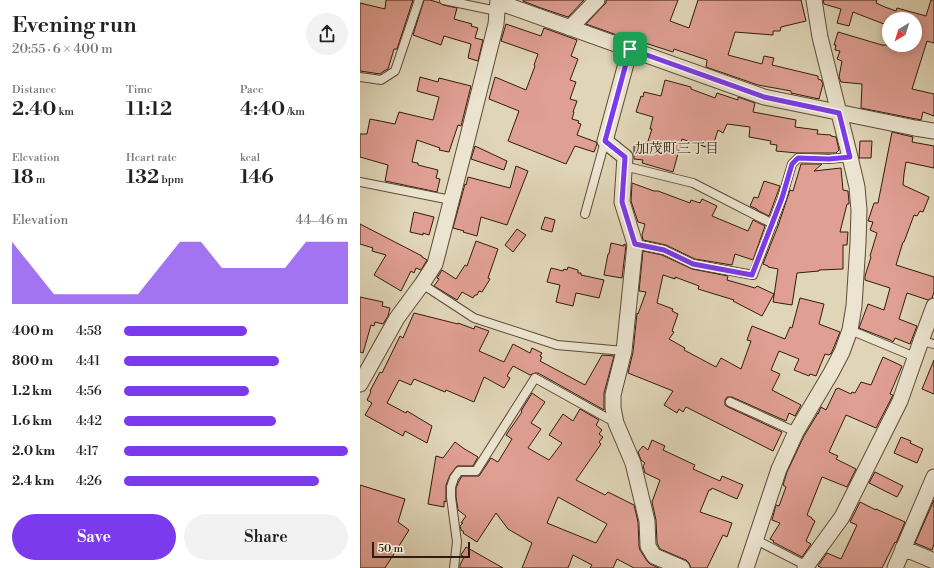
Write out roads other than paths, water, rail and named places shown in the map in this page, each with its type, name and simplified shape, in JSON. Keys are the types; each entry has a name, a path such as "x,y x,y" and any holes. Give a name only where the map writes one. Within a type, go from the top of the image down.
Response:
{"street":[{"path":"570,28 597,0"},
{"path":"746,568 779,469 796,432 842,352 850,330 854,306 859,210 857,187 820,37 814,0"},
{"path":"360,384 397,318 435,264 496,24 498,4 764,97 915,128 934,130"},
{"path":"630,49 605,141 625,157 622,202 635,244 624,351 613,395 613,408 616,422 633,463 648,521 648,546 654,556 682,568"},
{"path":"808,567 842,517 900,401 915,357 927,343 934,306"},
{"path":"895,568 934,477"},
{"path":"903,548 934,561"}],"lane":[{"path":"360,77 381,80 395,71 419,0"},
{"path":"444,0 498,4"},
{"path":"585,214 605,141"},
{"path":"635,244 664,250 693,264 752,275 773,224 792,164 798,158 829,159 850,157"},
{"path":"624,166 693,183 773,224"},
{"path":"360,182 451,200"},
{"path":"422,284 474,318 557,345 624,351"},
{"path":"850,330 915,357"},
{"path":"454,568 457,542 451,497 451,487 454,478 459,471 476,471 535,378 616,422"},
{"path":"730,402 796,432"},
{"path":"756,540 808,567"}],"district":[{"name":"加茂町三丁目","path":"677,149"}]}
